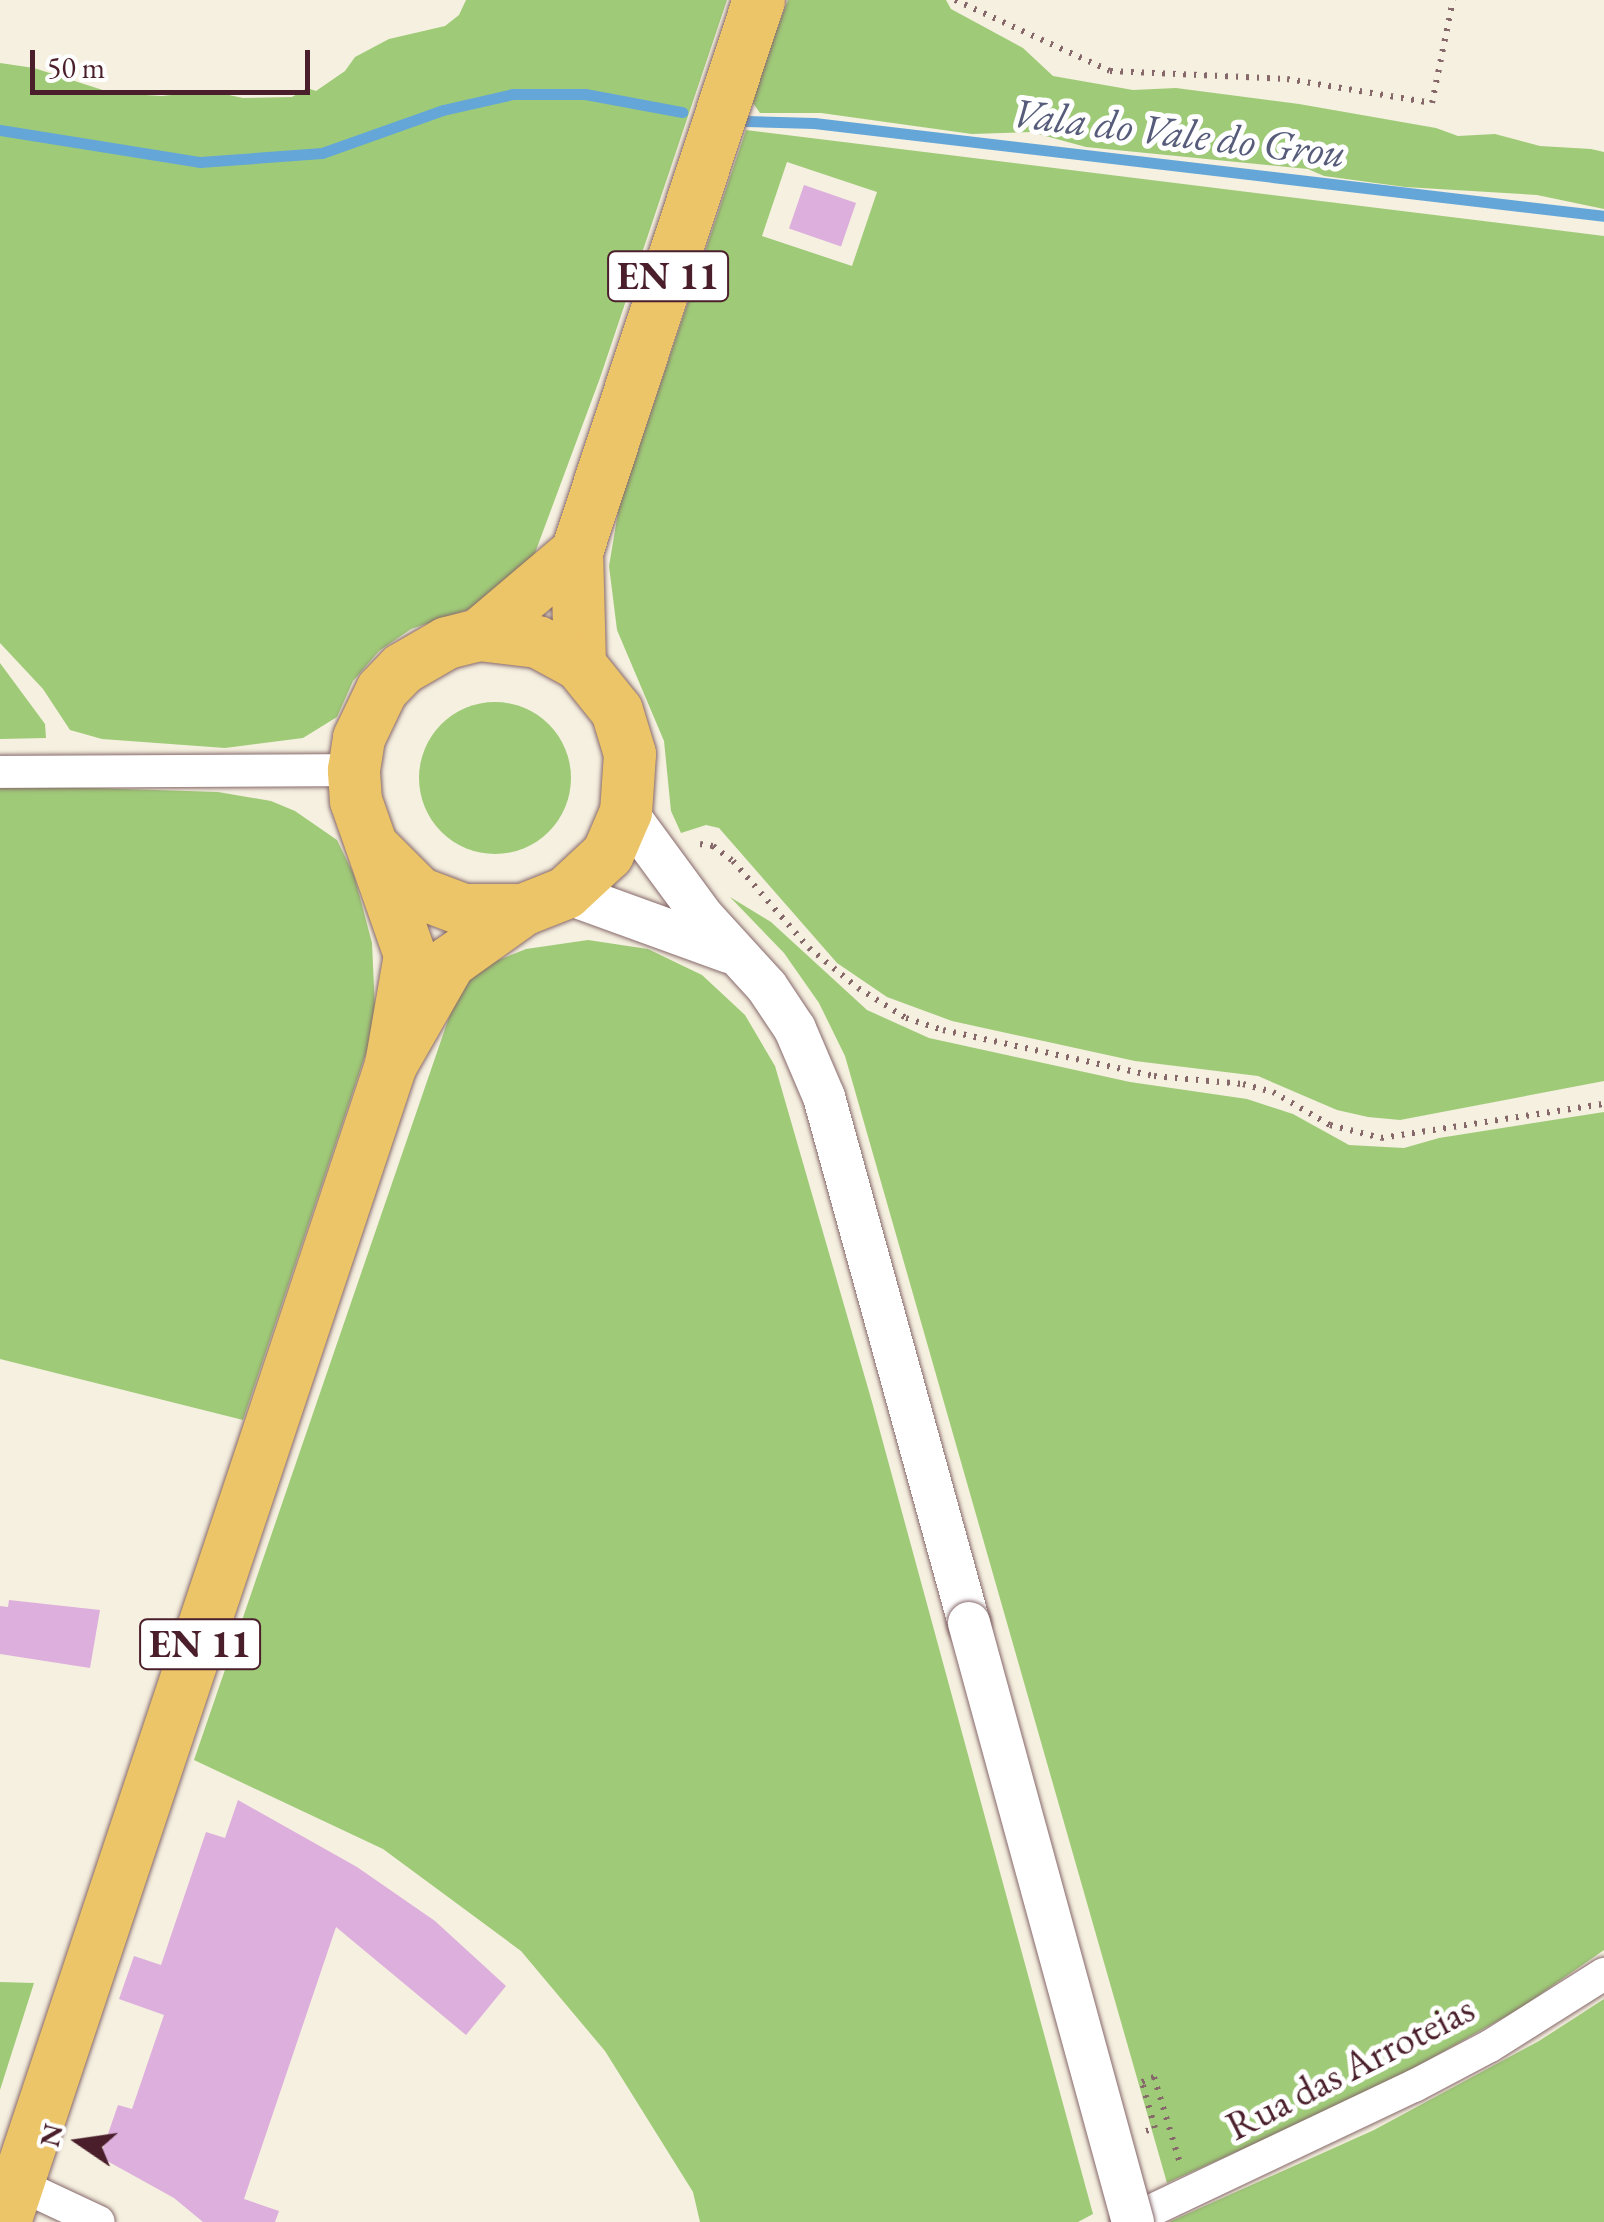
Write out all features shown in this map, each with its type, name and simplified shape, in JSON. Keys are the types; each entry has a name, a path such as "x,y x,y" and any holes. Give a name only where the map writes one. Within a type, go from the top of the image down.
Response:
{"main road":[{"name":"EN 11","path":"580,665 578,552 759,0"},
{"path":"479,635 578,552"},
{"path":"479,635 538,642 580,665 617,712 630,754 626,812 608,854 545,902 464,910 419,892 376,850 356,800 354,770 359,738 382,690 402,669 447,643 479,635"},
{"name":"EN 11","path":"11,2203 391,1066 410,955 376,850"},
{"name":"EN 11","path":"391,1066 450,962 545,902"}],"street":[{"path":"0,772 354,770"},
{"path":"626,812 664,868 734,954 768,988 795,1029 824,1097 1130,2222"},
{"path":"545,902 734,954"},
{"name":"Rua das Arroteias","path":"1130,2222 1414,2086 1536,2018 1604,1974"},
{"path":"11,2203 99,2222"}],"path":[{"path":"955,0 1110,71 1288,79 1432,102 1454,0"},
{"path":"664,868 699,844 713,846 733,861 809,948 858,988 906,1018 943,1030 1154,1076 1273,1092 1356,1135 1381,1138 1415,1134 1604,1104"},
{"path":"1155,2128 1142,2082 1154,2078 1168,2124"}],"green space":[{"path":"466,0 727,0 600,378 532,561 488,603 411,629 379,651 353,681 337,717 303,738 225,748 102,739 70,730 43,689 0,643 0,63 34,68 112,93 162,96 210,91 243,98 292,97 307,88 316,91 345,71 355,57 389,39 445,26 459,15"},
{"path":"788,0 946,0 951,9 1023,48 1053,76 1133,90 1176,88 1299,104 1436,128 1458,136 1495,134 1540,146 1604,152 1604,209 1537,195 1405,187 1324,176 1308,169 1086,147 1031,132 972,134 821,113 760,113 753,103 759,75"},
{"path":"746,130 1604,236 1604,1081 1400,1120 1368,1117 1337,1110 1258,1076 1135,1061 952,1021 887,997 837,963 719,828 706,825 681,833 671,811 664,741 617,630 609,566 619,507","holes":["787,162 877,192 852,266 762,236"]},
{"path":"0,663 45,724 46,738 0,739"},
{"path":"495,702 524,708 549,724 565,749 571,778 565,807 549,832 524,848 495,854 466,848 441,832 425,807 419,778 425,749 441,724 466,708"},
{"path":"0,785 218,792 271,801 295,811 337,840 354,875 372,943 375,1009 370,1041 243,1420 0,1359"},
{"path":"730,897 771,922 867,1010 929,1038 1130,1082 1247,1099 1293,1114 1349,1145 1404,1148 1439,1138 1604,1112 1604,1950 1519,2009 1375,2090 1167,2183 845,1056 819,1003 784,953"},
{"path":"588,940 648,949 702,975 745,1015 775,1066 872,1402 1093,2214 1078,2222 700,2222 693,2192 605,2051 521,1951 383,1849 194,1760 457,994 470,977 496,961 526,949"},
{"path":"0,1982 34,1983 0,2090"},
{"path":"1604,1999 1604,2222 1169,2222 1374,2130 1539,2041"}],"building":[{"path":"804,185 856,203 841,246 789,228"},
{"path":"9,1600 100,1610 90,1668 0,1654 0,1606 8,1607"},
{"path":"238,1800 357,1867 435,1921 506,1986 466,2035 336,1927 244,2199 279,2211 275,2222 203,2222 174,2198 100,2157 118,2105 132,2109 164,2015 119,1999 134,1956 161,1965 206,1832 225,1838"}],"waterway":[{"name":"Vala do Vale do Grou","path":"0,130 200,162 322,153 443,110 513,94 585,94 682,112"},
{"name":"Vala do Vale do Grou","path":"746,121 814,123 1604,216"}]}
